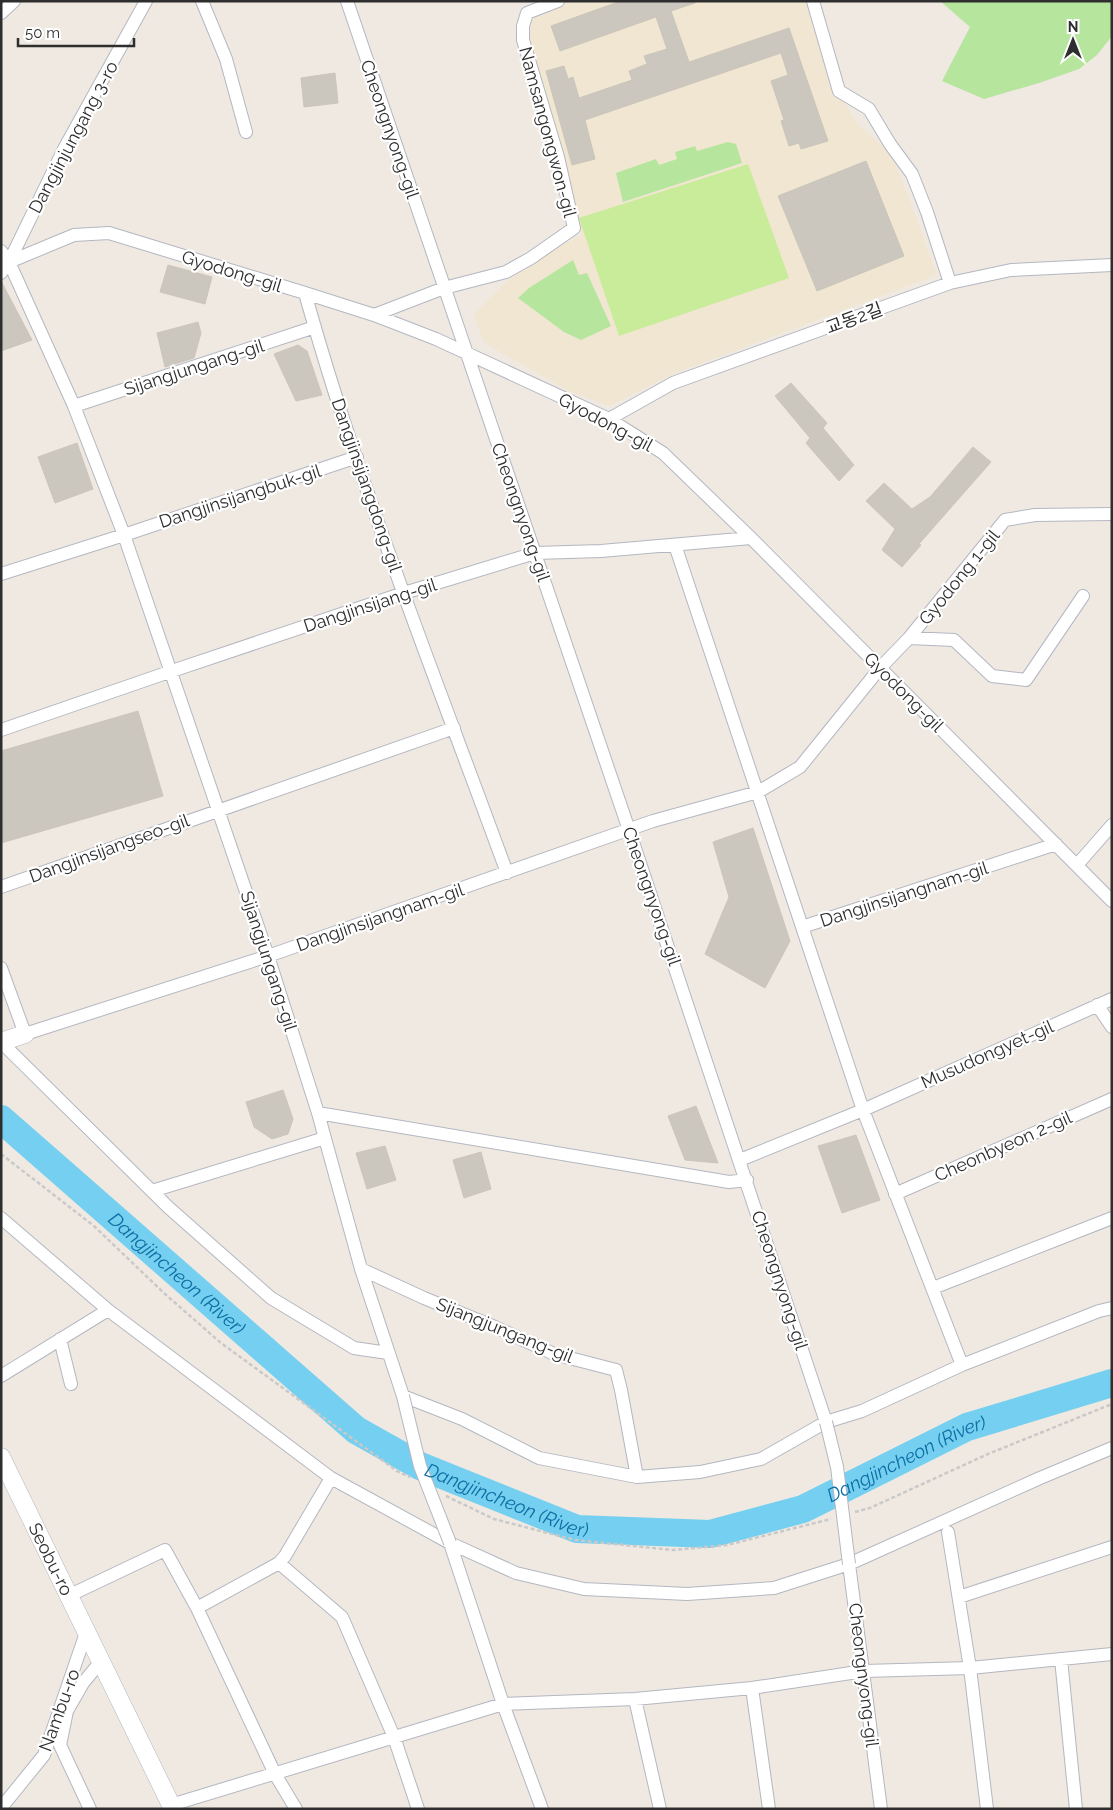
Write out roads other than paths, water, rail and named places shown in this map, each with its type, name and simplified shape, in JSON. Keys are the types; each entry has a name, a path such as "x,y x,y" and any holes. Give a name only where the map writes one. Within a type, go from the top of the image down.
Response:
{"main road":[{"name":"Dangjinsijangnam-gil","path":"1,1042 25,1034"},
{"name":"Seobu-ro","path":"1,1457 68,1596 102,1660 172,1807"}],"street":[{"path":"1,12 14,1"},
{"name":"Dangjinjungang 3-ro","path":"1,273 9,262 64,149 146,1"},
{"path":"202,1 226,59 246,132"},
{"name":"Cheongnyong-gil","path":"347,1 630,830 826,1422 836,1467 881,1809"},
{"name":"Namsangongwon-gil","path":"444,288 506,272 532,258 574,228 558,157 523,40 523,26 526,13 558,1"},
{"path":"813,1 839,91 869,109 890,144 912,174 927,212 950,283"},
{"name":"Gyodong-gil","path":"9,262 74,235 109,233 374,315 436,339 609,419 663,453 751,538 1112,901"},
{"path":"1,251 9,262 74,406 124,535 172,671"},
{"name":"교동2길","path":"609,419 674,383 950,283 1012,270 1112,265"},
{"path":"374,315 444,288"},
{"name":"Dangjinsijangdong-gil","path":"305,293 356,457 404,594 507,873"},
{"name":"Sijangjungang-gil","path":"74,406 315,327"},
{"name":"Dangjinsijangbuk-gil","path":"1,574 356,457"},
{"name":"Gyodong 1-gil","path":"880,668 908,638 1005,520 1035,515 1112,514"},
{"name":"Dangjinsijang-gil","path":"1,730 404,594 535,553 601,551 751,538"},
{"name":"Dangjinsijangnam-gil","path":"675,545 802,927 1056,844"},
{"path":"908,638 954,640 992,676 1026,680 1083,596"},
{"name":"Dangjinsijangnam-gil","path":"25,1034 268,956 653,821 758,792 800,767 880,668"},
{"name":"Sijangjungang-gil","path":"172,671 268,956 318,1113 360,1269 403,1396 420,1466 450,1543 503,1704 542,1809"},
{"path":"218,810 454,728"},
{"name":"Dangjinsijangseo-gil","path":"1,887 218,810"},
{"path":"1077,865 1112,825"},
{"path":"802,927 863,1110 962,1365"},
{"path":"1,968 25,1034"},
{"name":"Musudongyet-gil","path":"740,1160 863,1110 1097,1004 1112,999"},
{"path":"1097,1004 1112,1027"},
{"path":"1,1042 152,1191 272,1298 354,1348 388,1353"},
{"name":"Cheonbyeon 2-gil","path":"895,1194 1112,1099"},
{"path":"318,1113 729,1182 747,1180"},
{"path":"152,1191 325,1138"},
{"path":"1,1218 108,1310 332,1478 450,1543 516,1573 584,1589 686,1594 774,1588 849,1564 1040,1478 1112,1448"},
{"path":"933,1288 1112,1218"},
{"name":"Sijangjungang-gil","path":"360,1269 554,1354 616,1370 637,1476"},
{"path":"403,1396 462,1419 539,1458 637,1476 700,1472 761,1459 826,1422 862,1411 962,1365 1099,1311 1112,1308"},
{"path":"1,1376 108,1310"},
{"path":"60,1339 71,1384"},
{"path":"196,1608 279,1562 285,1556 332,1478"},
{"path":"948,1532 970,1668 987,1809"},
{"path":"959,1597 1112,1547"},
{"path":"68,1596 165,1550 196,1608 275,1774 296,1809"},
{"path":"279,1562 342,1617 394,1737 418,1809"},
{"name":"Nambu-ro","path":"1,1808 44,1755 87,1630"},
{"path":"172,1807 503,1704 635,1700 752,1688 864,1671 970,1668 1112,1654"},
{"path":"1061,1659 1076,1809"},
{"path":"90,1809 60,1746 67,1711 83,1683 102,1660"},
{"path":"752,1688 769,1809"},
{"path":"635,1700 660,1809"}],"waterway":[{"name":"Dangjincheon (River)","path":"1,1119 356,1430 420,1466 577,1529 710,1534 803,1509 967,1427 1112,1383"}]}
